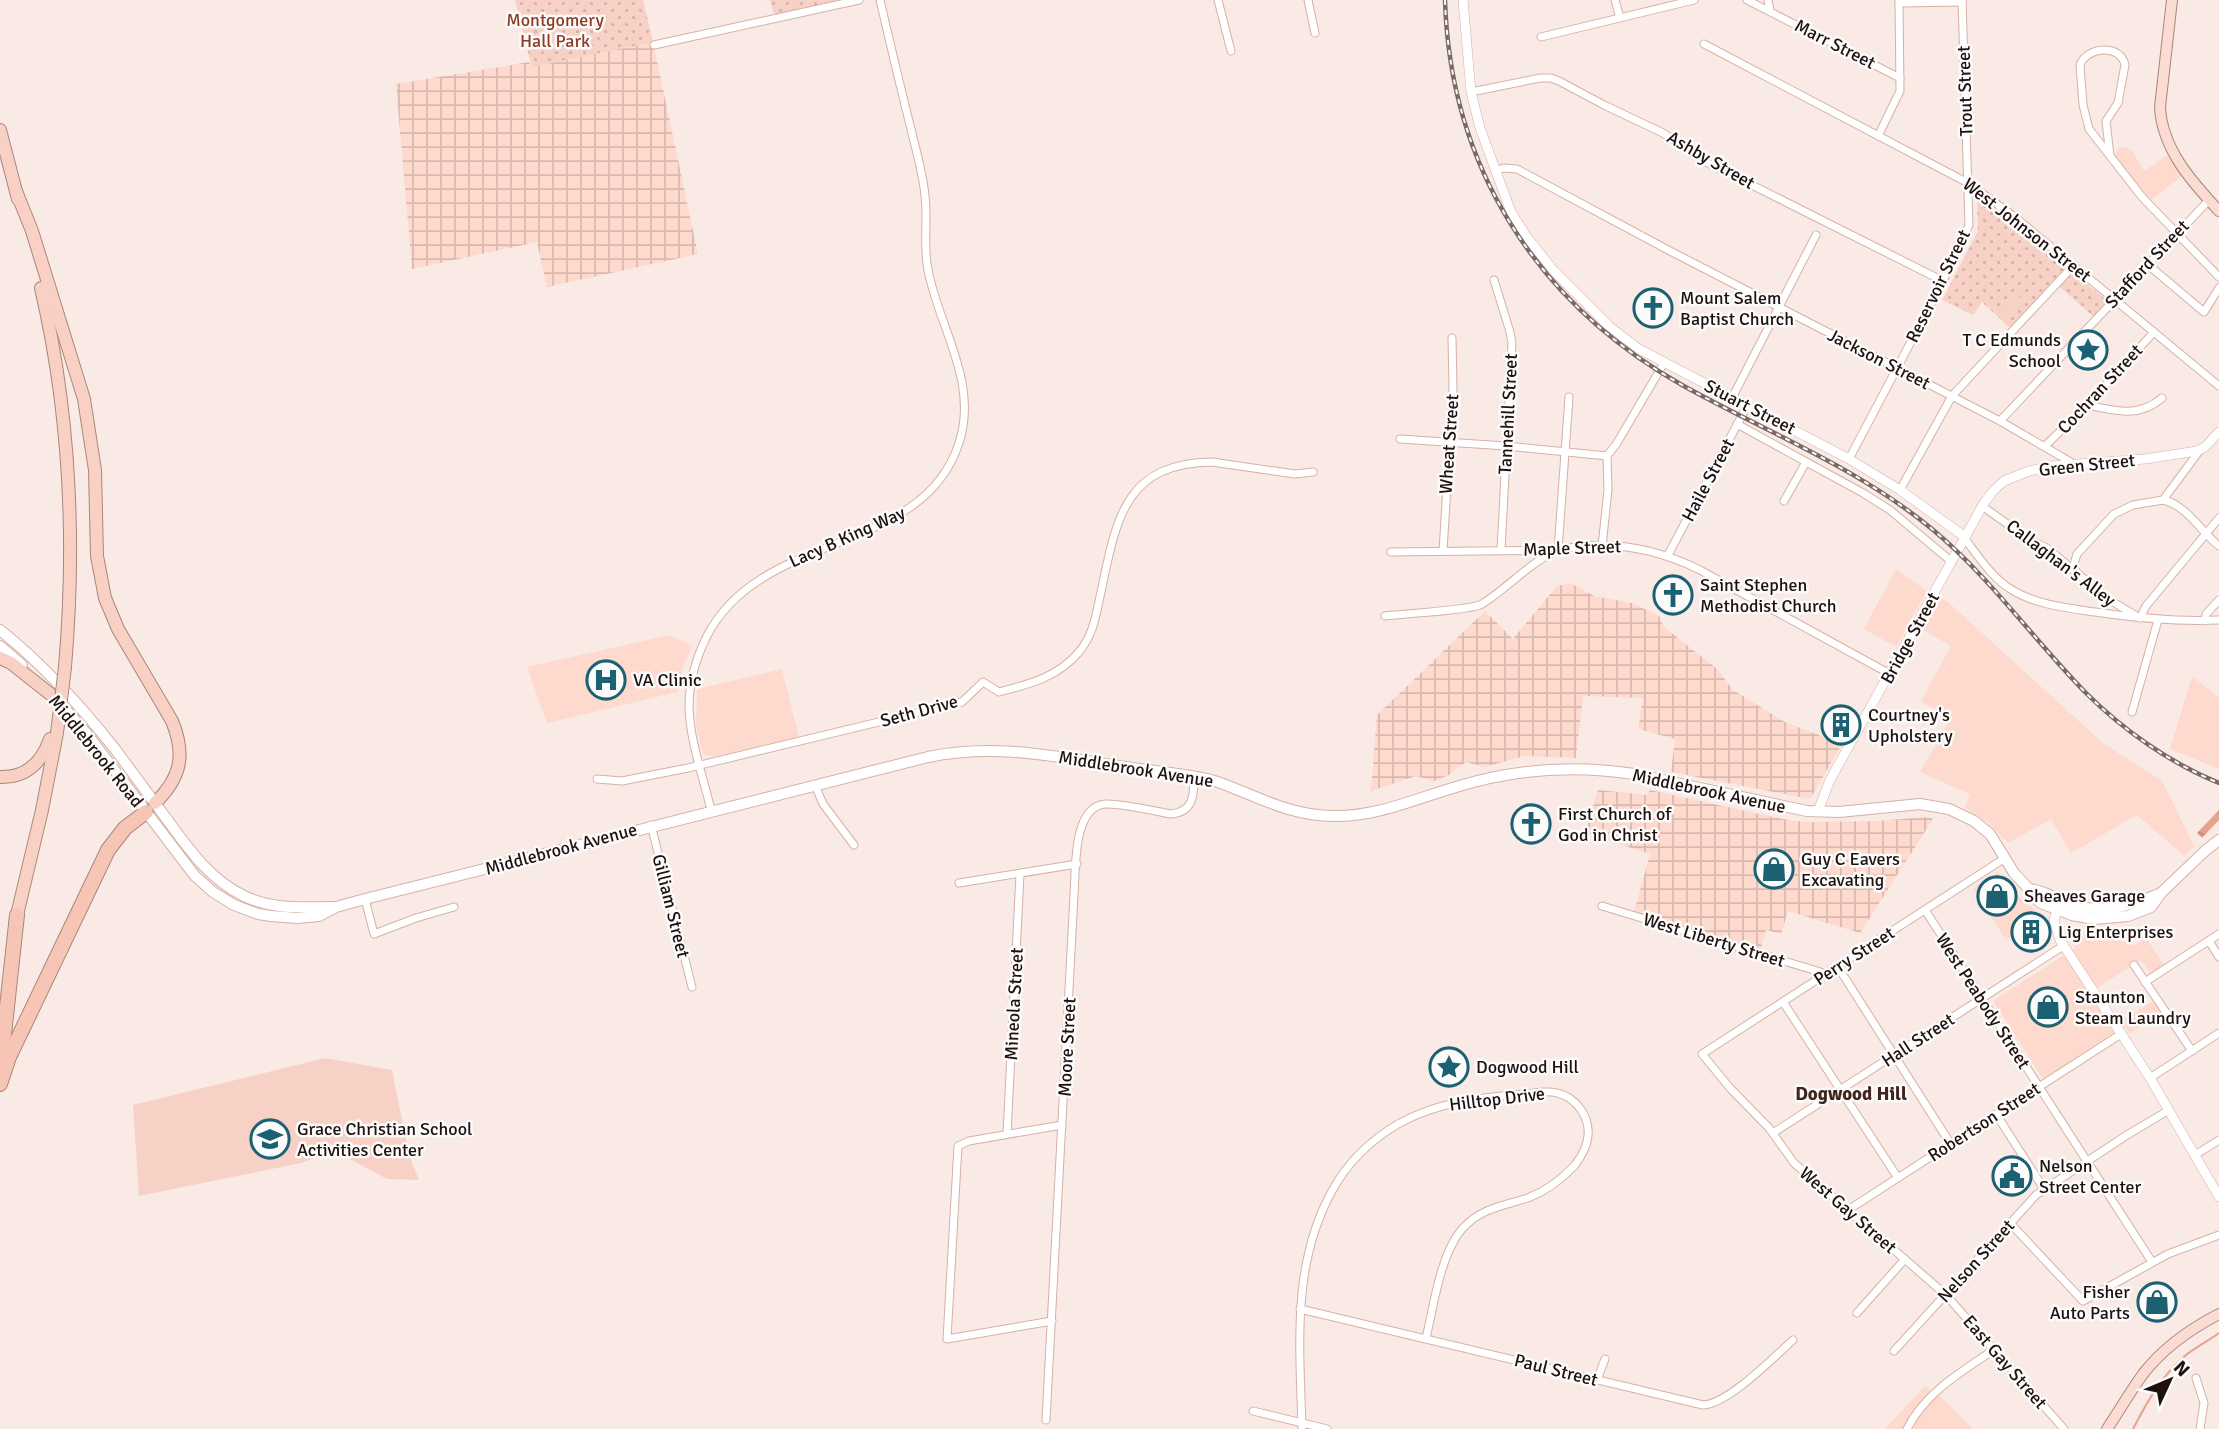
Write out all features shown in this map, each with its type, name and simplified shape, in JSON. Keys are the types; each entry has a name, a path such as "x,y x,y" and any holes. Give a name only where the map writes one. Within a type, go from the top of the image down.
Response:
{"highway":[{"path":"0,130 51,333 64,419 72,532 65,667 43,810 0,981"},
{"path":"0,1084 19,1036 108,850 116,838 167,791 180,766 178,735 172,721 118,629 105,598 97,555 95,470 84,399 32,231 16,191"},
{"path":"0,658 11,663 54,697"},
{"path":"0,778 23,773 40,761 55,731"},
{"path":"0,1071 17,915"}],"main road":[{"path":"2172,0 2160,107 2161,122 2168,143 2180,163 2219,211"},
{"name":"Middlebrook Road","path":"0,630 66,690 114,749"},
{"name":"Middlebrook Road","path":"0,646 54,697 87,734 150,807 159,829"},
{"name":"Middlebrook Avenue","path":"114,749 150,807 204,867 233,890 255,901 279,906 336,907"},
{"name":"Middlebrook Avenue","path":"159,829 195,876 213,892 234,905 258,914 284,918 319,915 365,899 651,825 934,756 985,750 1041,754 1222,783 1288,810 1327,816 1375,812 1496,777 1542,770 1576,769 1634,774 1807,811 1839,812 1920,804 1943,807 1980,825 1996,842 2031,895 2041,903 2058,905 2094,919 2122,918 2151,907 2161,893 2206,849 2219,840"},
{"path":"2107,1429 2144,1372 2185,1334 2219,1314"}],"street":[{"path":"654,45 859,0"},
{"name":"Lacy B King Way","path":"711,810 690,717 691,678 705,641 723,612 743,590 773,570 911,508 943,477 953,459 963,430 963,384 928,269 924,186 880,0"},
{"path":"1218,0 1231,51"},
{"path":"1308,0 1315,33"},
{"name":"Stuart Street","path":"1463,0 1471,92 1505,200 1518,224 1554,271 1620,336 1664,363 1849,459 1900,490 1961,534 1998,579 2016,592 2054,605 2140,618 2219,620"},
{"path":"1615,0 1620,18"},
{"path":"1541,37 1694,0"},
{"name":"Marr Street","path":"1747,0 1900,78"},
{"path":"1768,0 1770,11"},
{"path":"1878,136 1900,91 1899,2 1962,1"},
{"name":"Trout Street","path":"1962,1 1968,183"},
{"name":"West Johnson Street","path":"1704,44 1968,183 2074,265 2219,386"},
{"path":"2110,156 2106,121 2118,103 2125,65 2123,57 2110,50 2086,55 2081,60 2080,72 2089,129 2110,156 2142,197 2219,277"},
{"name":"Ashby Street","path":"1471,92 1540,78 1559,80 1604,105 1663,132 1702,160 1943,281"},
{"name":"Jackson Street","path":"1495,171 1504,168 1517,169 2000,421 2075,464"},
{"name":"Reservoir Street","path":"1849,459 1943,281 1969,225 1968,183"},
{"name":"Stafford Street","path":"2000,421 2209,200"},
{"path":"1732,398 1816,235"},
{"path":"2147,264 2204,312 2219,288"},
{"path":"1900,490 1952,396 2074,265"},
{"name":"Tannehill Street","path":"1494,281 1511,338 1501,550"},
{"name":"Cochran Street","path":"2045,446 2154,332"},
{"name":"Wheat Street","path":"1443,551 1453,389 1452,338"},
{"path":"1602,546 1608,490 1608,455 1664,363"},
{"path":"1385,616 1480,606 1527,568 1558,550 1569,397"},
{"path":"2087,405 2130,412 2148,408 2162,398"},
{"name":"Haile Street","path":"1668,555 1747,406"},
{"path":"1737,424 1890,510 1952,562"},
{"path":"2162,500 2200,450 2219,432"},
{"path":"1400,439 1608,455"},
{"name":"Green Street","path":"1965,539 1982,506 1994,490 2013,476 2042,467 2137,460 2200,450"},
{"path":"1784,500 1806,461"},
{"name":"Seth Drive","path":"597,779 622,781 699,766 962,702 983,682 999,692 1049,676 1074,657 1088,638 1096,620 1118,520 1129,499 1152,478 1168,469 1199,462 1295,474 1313,472"},
{"path":"2077,572 2074,564 2077,554 2114,514 2136,504 2162,500 2181,509 2219,546"},
{"name":"Callaghan's Alley","path":"1982,506 2030,540 2047,548 2114,603 2140,618"},
{"path":"2140,618 2146,606 2219,518"},
{"name":"Bridge Street","path":"1818,811 1830,780 1965,539"},
{"name":"Maple Street","path":"1391,552 1558,550 1602,546 1631,547 1668,555 1890,674"},
{"path":"2204,621 2206,614 2219,600"},
{"path":"2132,712 2158,620"},
{"name":"Moore Street","path":"1046,1420 1081,826 1084,818 1093,809 1107,804 1178,813 1193,800 1194,778"},
{"path":"815,785 823,804 854,845"},
{"name":"Gilliam Street","path":"651,825 692,987"},
{"name":"Perry Street","path":"1702,1054 2006,858"},
{"path":"959,883 1077,864"},
{"name":"Mineola Street","path":"1007,1134 1020,874"},
{"path":"365,899 374,934 454,907"},
{"path":"2058,905 2054,920 2063,946 2150,1078 2219,1197"},
{"name":"West Liberty Street","path":"1602,906 1827,974"},
{"name":"West Peabody Street","path":"1925,911 2152,1262"},
{"path":"2146,982 2219,934"},
{"path":"2209,941 2219,957"},
{"name":"Hall Street","path":"1773,1133 2063,946"},
{"path":"2134,965 2192,1051"},
{"path":"1838,967 1950,1143"},
{"path":"1783,1002 1898,1178"},
{"name":"Robertson Street","path":"1848,1210 2121,1034"},
{"path":"2150,1078 2219,1034"},
{"name":"West Gay Street","path":"1702,1054 1773,1133 1794,1163 1946,1295"},
{"name":"Hilltop Drive","path":"1302,1426 1301,1288 1309,1253 1326,1203 1347,1168 1377,1138 1410,1118 1444,1105 1518,1094 1552,1092 1566,1096 1580,1107 1587,1122 1588,1141 1583,1153 1553,1185 1530,1197 1486,1210 1460,1232 1449,1251 1426,1338"},
{"name":"Nelson Street","path":"1894,1351 2044,1189 2169,1110"},
{"path":"1996,1114 2044,1189"},
{"path":"1052,1321 947,1339 957,1149 963,1142 1062,1125"},
{"path":"2195,1156 2219,1140"},
{"path":"2010,1223 2083,1301 2152,1262 2219,1235"},
{"path":"1857,1313 1905,1259"},
{"name":"East Gay Street","path":"1946,1295 2064,1429"},
{"name":"Paul Street","path":"1300,1309 1695,1404 1709,1404 1729,1395 1793,1340"},
{"path":"1907,1429 1918,1410 1937,1390 1995,1349"},
{"path":"1597,1380 1605,1359"},
{"path":"2196,1378 2204,1403 2200,1429"},
{"path":"1253,1411 1302,1426 1327,1429"}],"shaded area":[{"path":"653,42 698,254 547,287 537,242 412,269 396,84 529,62 532,67"},
{"path":"2121,147 2132,151 2144,171 2168,155 2182,176 2150,201 2114,155"},
{"path":"1896,569 1927,591 1896,647 1864,629"},
{"path":"1571,583 1594,596 1632,603 1659,616 1663,626 1717,669 1733,690 1785,722 1842,744 1810,799 1671,772 1675,739 1638,729 1643,698 1583,696 1576,758 1525,756 1484,767 1466,762 1449,775 1434,781 1416,776 1371,791 1377,715 1485,611 1513,639 1557,586"},
{"path":"1941,598 2104,744 2162,781 2194,846 2184,856 2137,815 2071,853 2051,819 2008,843 1988,822 1965,808 1970,794 1920,772 1951,718 1921,701 1951,646 1923,630"},
{"name":"VA Clinic","path":"670,635 692,646 683,667 678,692 547,723 527,667"},
{"path":"782,669 799,737 713,757 704,754 696,724 697,689"},
{"path":"2192,676 2219,698 2219,769 2170,749"},
{"name":"Guy C Eavers Excavating","path":"1598,790 1647,795 1650,790 1805,822 1928,817 1933,819 1860,933 1788,911 1781,934 1766,930 1760,951 1634,912 1650,854 1585,833"},
{"name":"Sheaves Garage","path":"1998,872 2013,892 2035,910 2040,918 2006,940 1973,889"},
{"name":"Staunton Steam Laundry","path":"2087,936 2130,942 2133,946 2146,938 2164,965 2151,974 2141,960 2089,993 2111,1027 2153,1001 2161,1014 2130,1033 2125,1026 2043,1079 1993,1001 2075,948 2073,944"},
{"path":"1925,1386 1940,1396 1973,1429 1885,1429"}],"green space":[{"name":"Montgomery Hall Park","path":"515,0 643,0 653,42 532,67"},
{"path":"770,0 842,0 774,15"},
{"path":"1977,194 2109,302 2094,317 2054,282 2011,329 1982,302 1973,315 1942,300 1978,231"},
{"path":"2016,293 2025,303 2009,320 1999,310"},
{"name":"Grace Christian School Activities Center","path":"325,1058 392,1070 409,1155 419,1180 387,1179 335,1151 301,1163 139,1196 133,1105"}],"water":[{"path":"2219,810 2219,820 2202,838 2197,833"}],"waterway":[{"path":"2133,1429 2170,1371 2186,1355 2219,1333"}],"railway":[{"path":"1445,0 1451,61 1464,119 1484,174 1511,224 1545,271 1584,314 1630,352 1682,385 1810,451 1903,507 1932,529 1973,567 2100,707 2165,755 2219,783"}],"place":[{"name":"Mount Salem Baptist Church","path":"1653,308"},
{"name":"T C Edmunds School","path":"2088,350"},
{"name":"Saint Stephen Methodist Church","path":"1673,595"},
{"name":"VA Clinic","path":"606,680"},
{"name":"Courtney's Upholstery","path":"1841,725"},
{"name":"First Church of God in Christ","path":"1531,824"},
{"name":"Guy C Eavers Excavating","path":"1774,869"},
{"name":"Sheaves Garage","path":"1997,896"},
{"name":"Lig Enterprises","path":"2031,932"},
{"name":"Staunton Steam Laundry","path":"2048,1007"},
{"name":"Dogwood Hill","path":"1449,1067"},
{"name":"Grace Christian School Activities Center","path":"270,1139"},
{"name":"Nelson Street Center","path":"2012,1176"},
{"name":"Fisher Auto Parts","path":"2157,1302"}],"district":[{"name":"Dogwood Hill","path":"1851,1094"}]}
